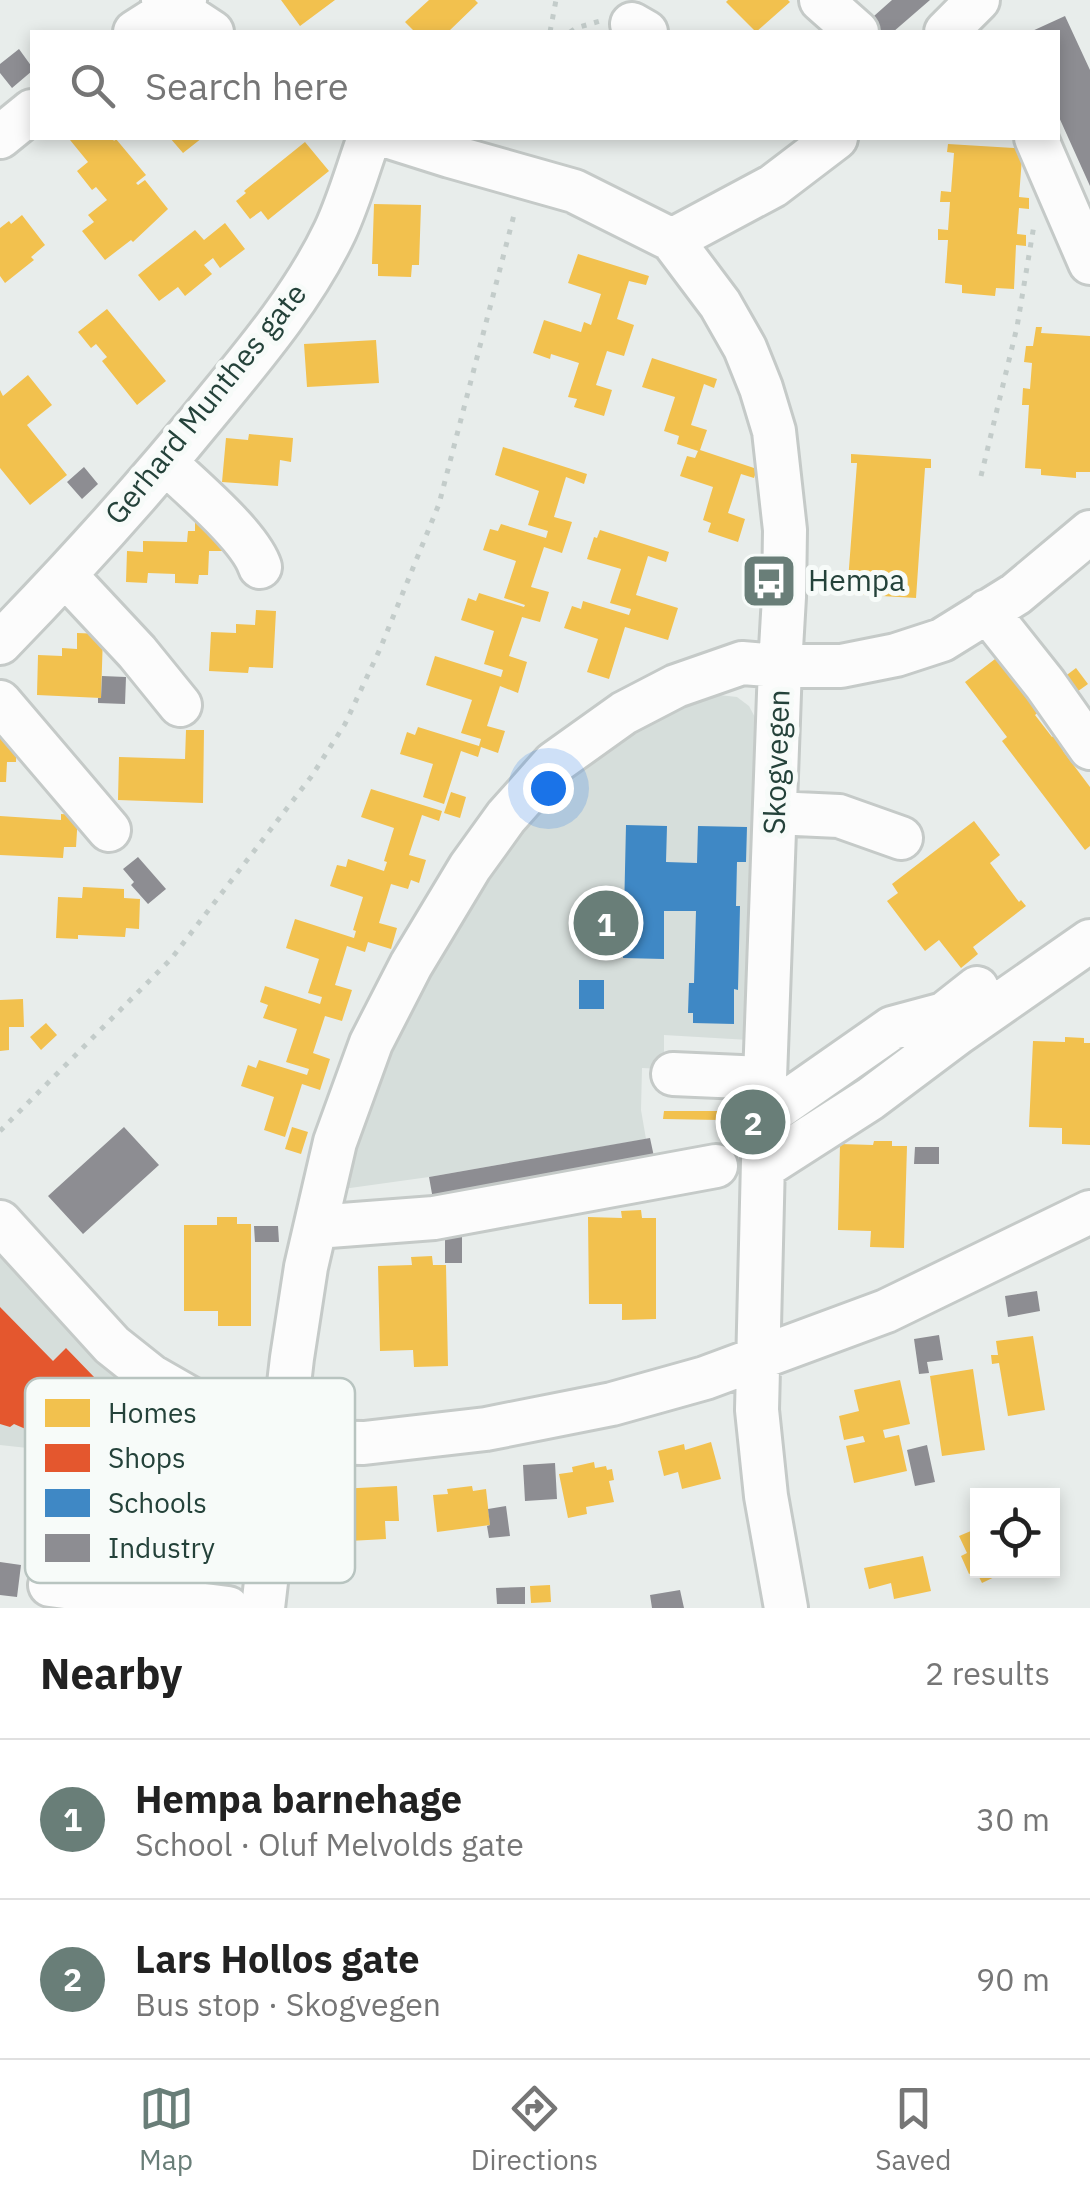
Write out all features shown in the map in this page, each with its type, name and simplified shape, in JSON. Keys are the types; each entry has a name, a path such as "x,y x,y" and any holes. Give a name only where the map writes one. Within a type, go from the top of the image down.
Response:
{"street":[{"path":"821,0 855,30"},
{"path":"948,30 978,0"},
{"path":"137,30 174,2 209,30"},
{"path":"0,137 30,113"},
{"name":"Gerhard Munthes gate","path":"0,643 66,576 166,463 297,296 336,230 368,140"},
{"name":"Skogvegen","path":"399,140 574,191 672,240 720,304 745,348 774,431 785,530 784,596 757,1410 766,1496 786,1608"},
{"path":"672,240 773,186 792,150 829,140"},
{"path":"1037,140 1090,263"},
{"path":"166,463 236,533 257,557 260,567"},
{"path":"290,1378 306,1266 336,1142 371,1043 411,965 470,866 506,817 554,763 624,713 676,686 742,663 841,666 896,655 942,640 1016,594 1090,532"},
{"path":"66,576 138,652 180,705"},
{"path":"987,611 1090,748"},
{"path":"0,702 109,830"},
{"path":"775,813 839,816 901,838"},
{"path":"764,1167 870,1099 1090,940"},
{"path":"673,1074 766,1097 892,1028 944,1014 1023,952"},
{"path":"316,1227 434,1218 716,1166"},
{"path":"355,1443 486,1429 612,1404 705,1378 886,1311 1090,1212"},
{"path":"0,1222 112,1345 155,1378"},
{"path":"264,1608 267,1583"},
{"path":"50,1585 228,1608"}],"path":[{"path":"550,30 556,0"},
{"path":"981,476 1017,326 1035,220 1066,208"},
{"path":"0,1131 172,959 312,777 345,724 440,504 515,212"}],"shaded area":[{"path":"719,695 737,697 749,706 758,723 749,1040 664,1035 664,1069 642,1068 641,1110 646,1139 343,1189 390,1048 435,958 535,810 612,743 656,716"},
{"path":"0,1254 39,1300 107,1364 131,1378 25,1378 25,1448 0,1445"}],"building: Homes":[{"path":"281,0 335,0 300,26"},
{"path":"429,0 478,3 450,30 413,30 405,22"},
{"path":"788,0 790,2 754,30 726,2"},
{"path":"70,140 117,140 146,175 136,183 145,180 168,209 133,242 105,260 82,231 94,222 88,215 107,200 96,187 92,190 77,171 88,162"},
{"path":"172,140 199,140 183,153"},
{"path":"305,142 329,171 268,220 261,211 250,219 236,201"},
{"path":"948,144 1029,149 1022,158 1019,197 1029,198 1029,209 1019,208 1017,234 1026,235 1026,246 1016,245 1014,289 996,288 995,296 962,293 962,285 945,283 948,240 938,240 938,229 948,230 950,202 940,202 941,191 951,192 954,153 947,152"},
{"path":"374,204 421,205 419,265 412,265 411,277 378,276 378,264 372,264"},
{"path":"22,215 45,245 31,257 34,260 5,283 0,276 0,228"},
{"path":"225,223 245,249 220,268 213,258 204,265 212,274 185,296 178,287 159,301 138,275 195,230 204,240"},
{"path":"578,254 649,276 646,285 629,281 617,319 634,325 624,356 607,351 596,385 612,390 604,416 574,407 577,399 568,397 579,363 533,353 544,320 581,332 584,322 591,325 601,294 568,283"},
{"path":"107,309 166,381 137,405 102,361 107,357 96,344 91,348 78,332"},
{"path":"1036,327 1042,327 1041,333 1090,336 1090,472 1076,472 1076,478 1041,475 1041,469 1025,468 1029,405 1022,405 1023,388 1030,389 1032,363 1024,362 1026,346 1033,346"},
{"path":"376,340 379,383 307,387 304,344"},
{"path":"652,358 717,379 714,388 704,384 691,425 707,430 700,450 757,469 754,478 741,474 728,513 745,519 738,542 708,532 711,523 703,520 713,487 680,476 687,456 695,458 698,451 677,444 679,436 664,431 675,397 642,387"},
{"path":"28,375 52,405 27,425 67,475 30,505 0,468 0,390 3,396"},
{"path":"249,434 293,438 291,462 280,460 278,486 222,482 226,438 248,440"},
{"path":"503,447 587,474 584,484 566,477 554,517 572,522 562,553 544,547 531,587 549,592 540,622 522,617 509,656 527,662 518,693 500,686 487,726 505,731 498,753 481,747 478,757 461,751 444,804 423,797 433,764 400,754 407,732 415,735 418,727 479,746 481,739 461,733 472,700 426,685 435,656 501,677 503,670 484,664 494,631 461,620 468,598 476,601 479,593 525,605 504,598 516,561 483,550 490,529 498,531 501,524 546,538 548,531 528,525 539,491 495,475"},
{"path":"851,454 931,459 931,468 925,468 916,598 847,594 857,463 851,463"},
{"path":"195,516 223,528 222,551 209,551 208,575 199,575 198,584 175,583 175,574 148,573 147,583 126,582 127,551 143,552 143,541 187,542 188,531 195,531"},
{"path":"600,530 669,552 666,562 648,556 636,595 678,608 668,640 625,627 609,679 587,672 598,639 564,628 572,606 581,609 583,601 629,615 631,609 610,603 621,569 587,559"},
{"path":"256,610 276,611 273,668 249,667 248,673 209,671 211,632 236,633 236,624 255,625"},
{"path":"77,633 103,634 101,698 37,695 38,655 62,656 62,648 77,649"},
{"path":"999,656 1041,710 1035,715 1052,737 1064,728 1075,742 1063,751 1090,787 1090,846 1085,850 1002,741 1007,737 965,682"},
{"path":"1076,668 1088,684 1067,699 1055,684"},
{"path":"186,730 204,730 203,803 118,800 119,757 185,759"},
{"path":"0,733 17,734 16,762 7,762 6,782 0,782"},
{"path":"371,789 442,811 439,821 422,815 409,855 426,860 419,883 411,880 408,889 391,884 379,923 397,928 391,949 368,942 365,952 347,946 335,985 352,990 342,1021 325,1016 313,1053 330,1059 320,1090 302,1084 285,1137 264,1130 274,1097 241,1086 248,1065 256,1068 259,1060 307,1075 309,1069 286,1062 297,1029 263,1018 268,1005 260,1002 265,986 320,1004 322,997 308,993 319,959 286,948 295,919 354,938 363,897 330,886 337,865 346,867 348,859 384,871 394,828 361,817"},
{"path":"451,792 466,797 460,818 444,813"},
{"path":"61,814 78,815 76,847 64,847 63,858 0,855 0,816 61,820"},
{"path":"974,821 1000,855 990,863 1026,906 973,947 978,954 961,968 939,940 925,951 887,901 898,893 892,884"},
{"path":"83,887 124,889 124,898 140,899 139,929 126,928 125,937 56,938 58,897 82,898"},
{"path":"23,999 24,1027 9,1027 9,1050 0,1051 0,1000"},
{"path":"46,1023 57,1035 41,1050 30,1037"},
{"path":"1065,1037 1084,1038 1084,1043 1090,1043 1090,1145 1062,1144 1062,1128 1029,1127 1033,1041 1065,1042"},
{"path":"664,1111 720,1111 720,1120 663,1119"},
{"path":"292,1127 308,1132 301,1154 285,1149"},
{"path":"874,1141 907,1146 904,1248 870,1247 871,1231 838,1230 840,1144 873,1145"},
{"path":"641,1210 642,1218 656,1218 656,1319 622,1320 622,1304 589,1304 588,1217 622,1218 621,1211"},
{"path":"217,1217 237,1217 237,1224 251,1224 251,1326 218,1326 218,1311 184,1311 184,1225 217,1225"},
{"path":"432,1256 433,1265 446,1265 448,1366 414,1367 413,1350 380,1351 378,1266 412,1265 411,1257"},
{"path":"1033,1336 1045,1410 1008,1416 999,1363 992,1364 991,1355 998,1355 996,1341"},
{"path":"973,1369 985,1450 942,1456 930,1376"},
{"path":"900,1380 910,1424 883,1430 885,1438 899,1435 907,1471 854,1483 846,1446 865,1442 863,1436 844,1440 839,1416 859,1411 854,1390"},
{"path":"711,1442 721,1479 682,1489 678,1472 664,1476 658,1451 684,1444 685,1450"},
{"path":"594,1462 595,1468 612,1469 614,1480 609,1481 614,1502 586,1507 587,1514 568,1518 559,1474"},
{"path":"397,1486 399,1521 385,1521 386,1539 355,1541 355,1488"},
{"path":"472,1486 473,1491 486,1489 490,1525 437,1532 433,1495"},
{"path":"970,1531 969,1574 961,1556 967,1553 959,1536"},
{"path":"923,1556 931,1591 894,1599 891,1583 869,1589 864,1568"},
{"path":"550,1585 551,1602 531,1603 530,1586"}],"building: Shops":[{"path":"0,1307 53,1361 66,1348 95,1378 25,1378 25,1429 0,1424"}],"building: Schools":[{"path":"626,825 667,826 666,862 697,863 698,826 747,827 746,862 737,862 736,906 740,906 734,1024 693,1023 693,1013 688,1013 689,983 694,983 696,911 664,911 664,959 623,958"},
{"path":"579,980 604,980 604,1009 579,1009"}],"building: Industry":[{"path":"892,0 930,0 895,30 870,30 865,24"},
{"path":"1065,16 1090,70 1090,186 1060,119 1060,30 1034,30"},
{"path":"19,49 30,64 30,73 12,88 0,73 0,64"},
{"path":"84,467 98,484 82,499 67,482"},
{"path":"102,676 126,677 125,704 98,703"},
{"path":"138,857 166,889 148,904 123,869"},
{"path":"124,1127 159,1165 83,1234 48,1196"},
{"path":"650,1138 656,1166 434,1205 429,1177"},
{"path":"915,1147 939,1147 939,1164 914,1164"},
{"path":"254,1226 278,1226 279,1242 255,1242"},
{"path":"445,1237 462,1237 462,1263 445,1263"},
{"path":"1037,1291 1040,1311 1008,1317 1005,1296"},
{"path":"939,1335 943,1360 927,1362 929,1373 919,1374 914,1339"},
{"path":"927,1445 935,1482 915,1486 907,1450"},
{"path":"555,1463 557,1499 525,1501 523,1465"},
{"path":"506,1506 510,1536 489,1538 488,1509"},
{"path":"0,1562 21,1565 17,1597 0,1595"},
{"path":"525,1587 525,1604 497,1604 496,1588"},
{"path":"680,1590 684,1608 652,1608 650,1595"}],"place":[{"name":"Hempa","path":"769,581"},
{"name":"Hempa barnehage","path":"606,923"},
{"name":"Lars Hollos gate","path":"753,1122"}]}
